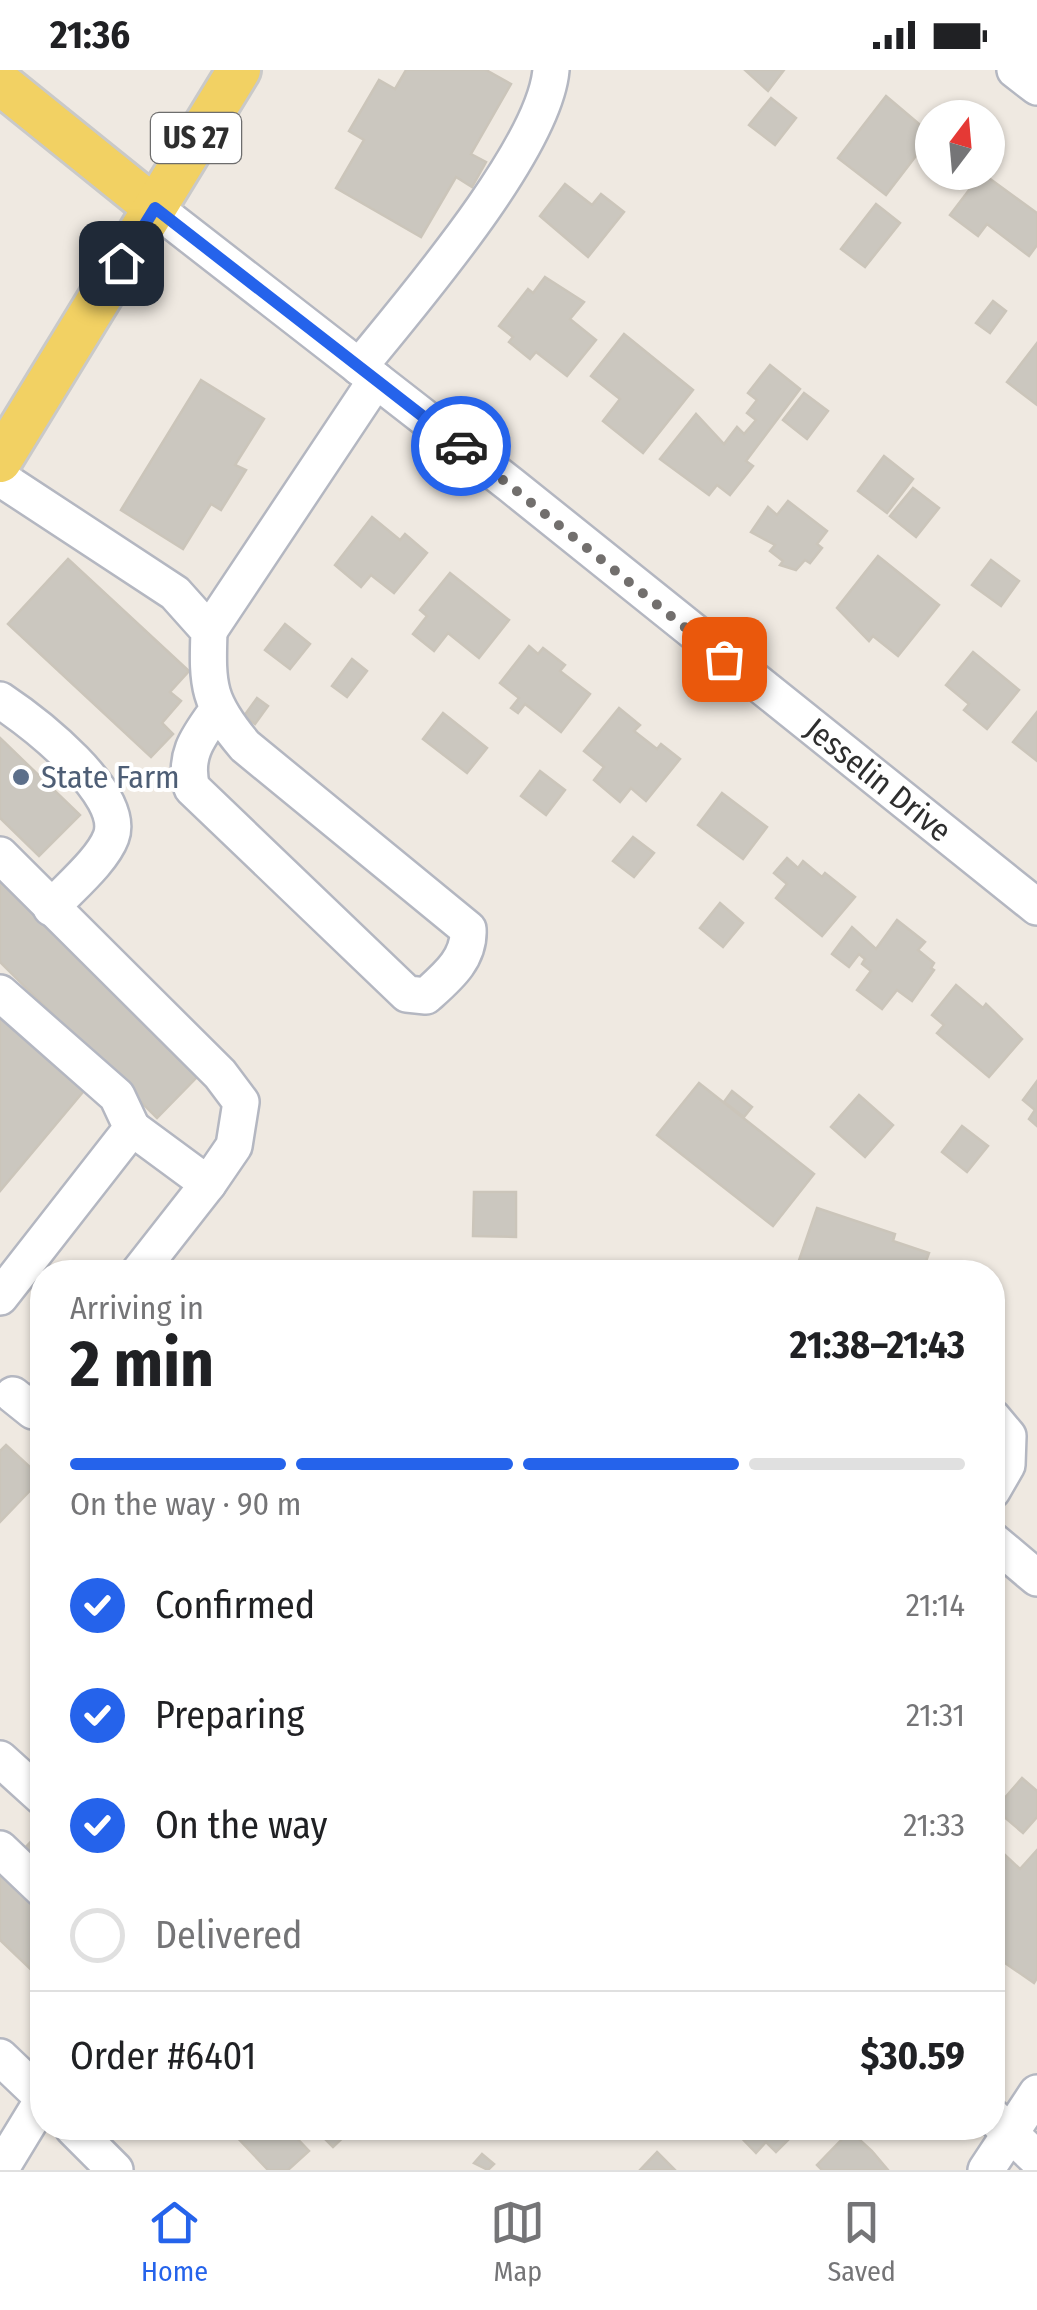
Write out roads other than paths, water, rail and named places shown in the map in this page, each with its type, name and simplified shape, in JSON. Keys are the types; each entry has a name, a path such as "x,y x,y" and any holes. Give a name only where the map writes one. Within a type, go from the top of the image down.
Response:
{"main road":[{"name":"US 27","path":"0,460 239,70"},
{"path":"0,84 155,208"}],"street":[{"path":"216,712 194,742 186,769 192,788 407,994 426,996 452,974 469,942 468,929 245,746 216,712 207,683 209,631 368,374 520,150 549,96 551,70"},
{"path":"1015,70 1037,87"},
{"name":"Jesselin Drive","path":"155,208 1037,906"},
{"path":"0,478 175,594 209,631"},
{"path":"0,700 100,788 115,817 110,840 52,908"},
{"path":"0,856 220,1074 241,1102 234,1146 148,1260"},
{"path":"0,993 118,1096 132,1128 208,1184"},
{"path":"0,1298 132,1128"},
{"path":"1005,1432 1008,1436 1005,1467"},
{"path":"1005,1551 1037,1578"},
{"path":"0,1849 30,1877"},
{"path":"0,2057 30,2087"},
{"path":"1005,2121 1037,2093"},
{"path":"0,2170 30,2119"},
{"path":"1005,2129 1037,2158"},
{"path":"84,2140 114,2170"},
{"path":"986,2170 996,2140"}],"place":[{"name":"State Farm","path":"21,777"}]}
